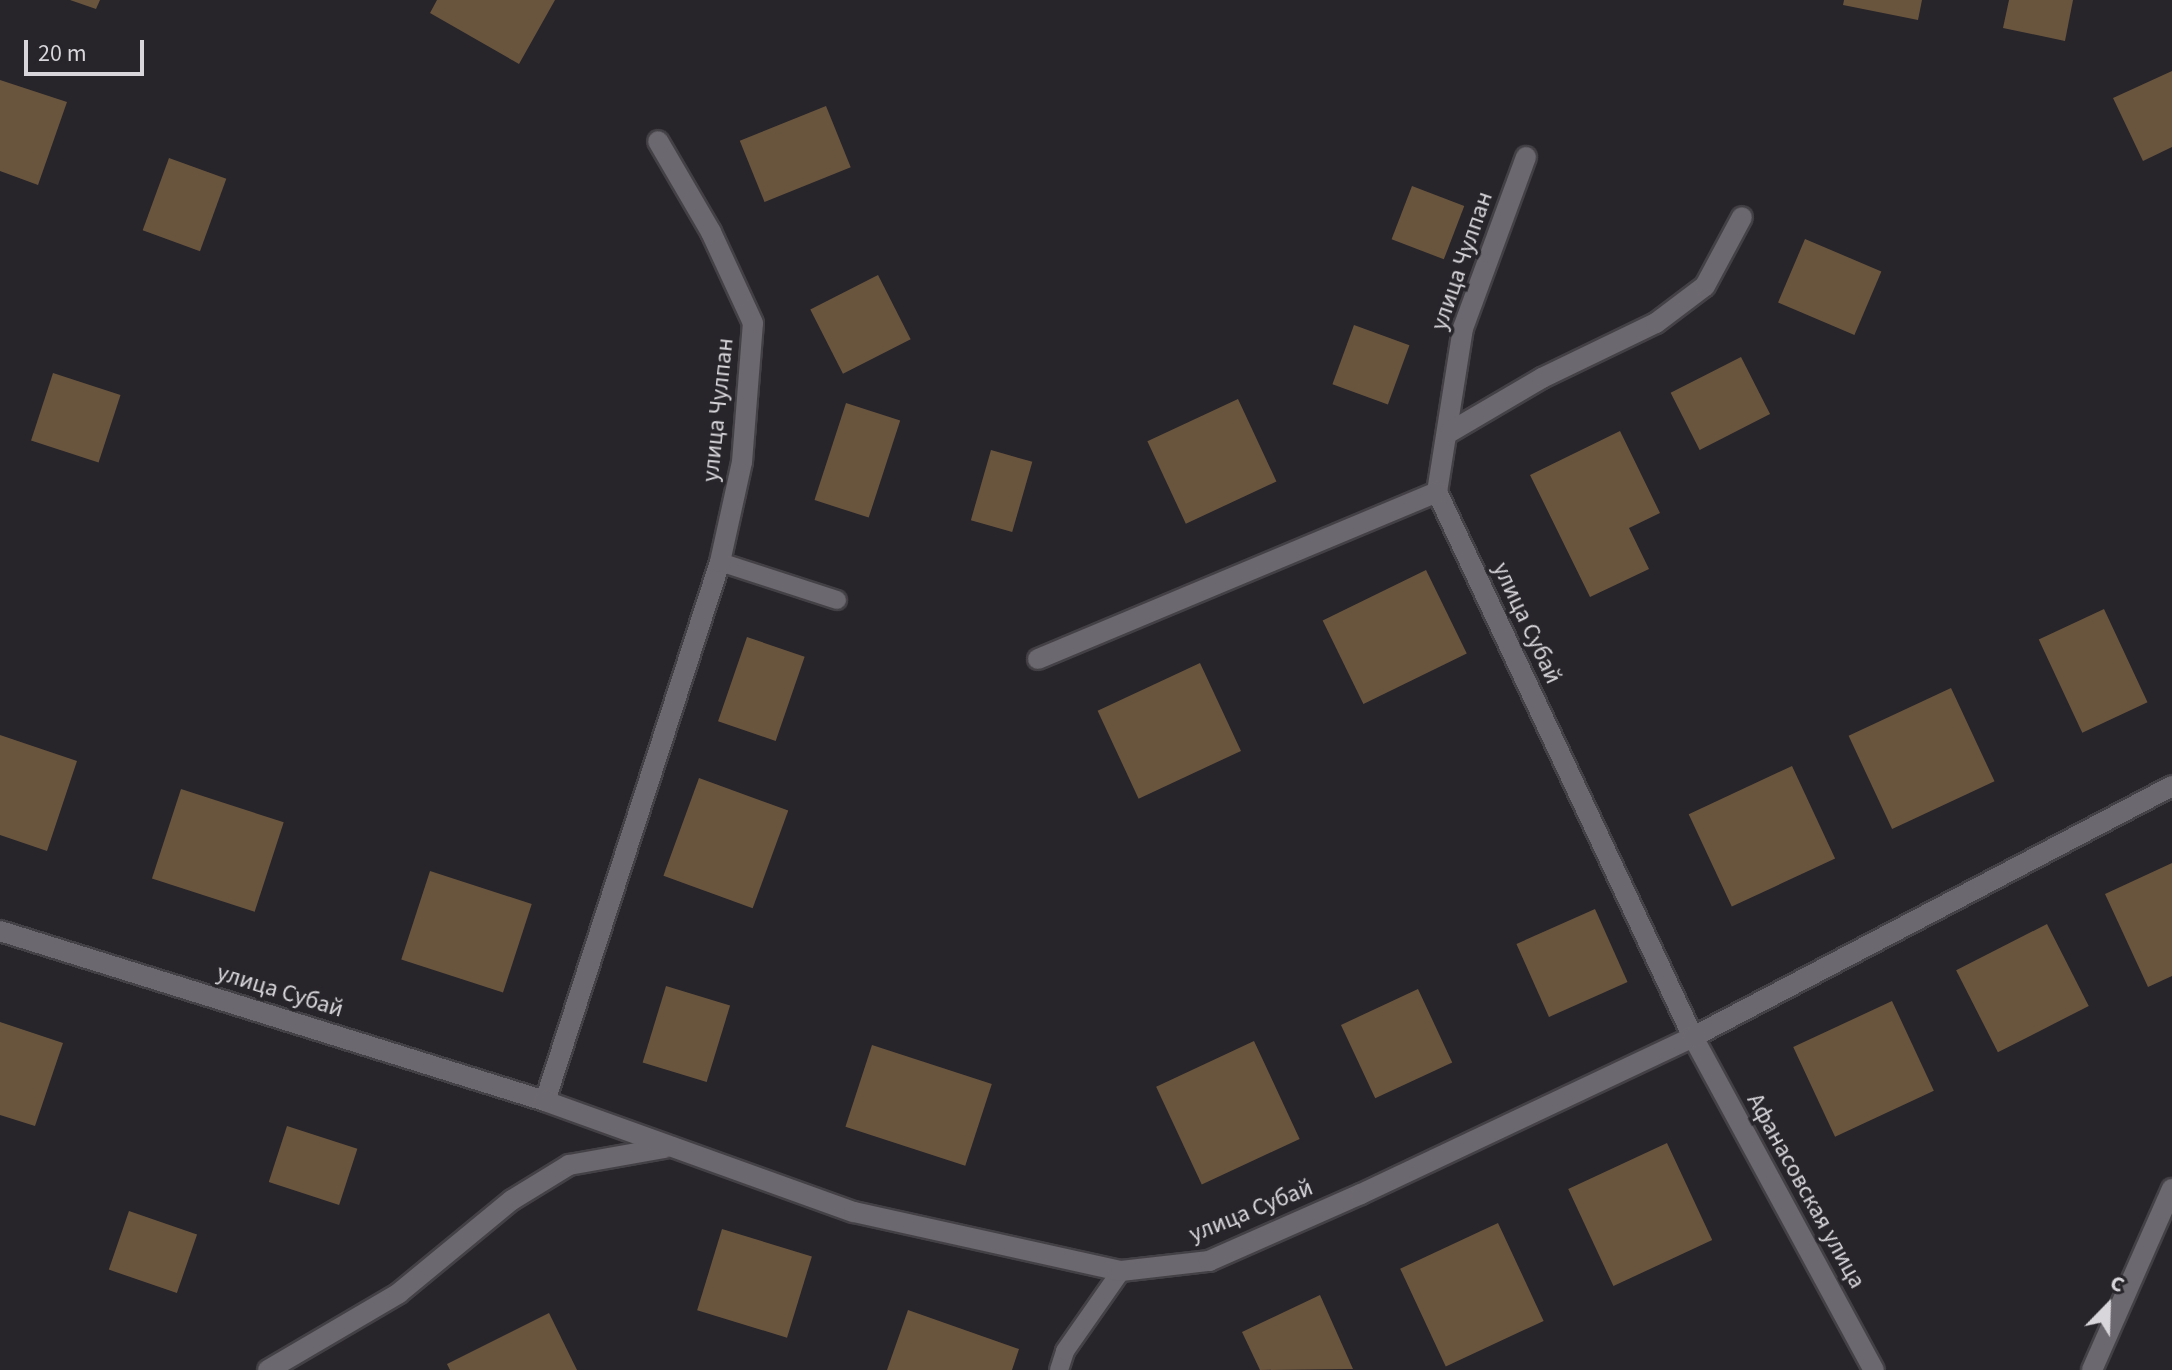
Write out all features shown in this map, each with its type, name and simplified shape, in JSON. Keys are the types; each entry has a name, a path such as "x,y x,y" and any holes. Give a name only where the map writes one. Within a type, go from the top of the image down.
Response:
{"street":[{"name":"улица Чулпан","path":"658,141 711,232 753,323 742,462 720,562"},
{"name":"улица Чулпан","path":"1450,432 1463,328 1526,157"},
{"path":"1038,659 1437,492 1450,432 1542,378 1656,323 1705,286 1742,217"},
{"name":"улица Субай","path":"1437,492 1693,1037"},
{"path":"545,1101 720,562"},
{"name":"улица Субай","path":"0,931 545,1101 664,1148 854,1212 1121,1271 1209,1261 1693,1037 2172,786"},
{"name":"Афанасовская улица","path":"1693,1037 1874,1370"},
{"name":"улица Субай","path":"268,1370 399,1293 512,1200 569,1165 664,1148"},
{"path":"2092,1370 2172,1189"}],"lane":[{"path":"720,562 837,600"},
{"path":"1059,1370 1065,1351 1121,1271"}],"building":[{"path":"70,0 100,0 96,9"},
{"path":"437,0 555,0 519,64 430,13"},
{"path":"1844,0 1922,0 1918,20 1843,5"},
{"path":"2009,0 2073,0 2065,41 2003,28"},
{"path":"2172,71 2172,147 2143,161 2113,98"},
{"path":"0,80 67,102 38,185 0,171"},
{"path":"826,106 851,167 764,202 740,141"},
{"path":"169,158 226,179 200,251 143,230"},
{"path":"1412,186 1464,206 1444,259 1392,239"},
{"path":"1805,239 1881,271 1854,335 1778,303"},
{"path":"878,275 911,339 843,374 810,310"},
{"path":"1354,325 1409,345 1388,404 1332,384"},
{"path":"1741,357 1770,414 1700,450 1671,393"},
{"path":"53,373 121,395 99,462 31,441"},
{"path":"1238,399 1276,481 1186,524 1147,441"},
{"path":"846,403 900,421 869,518 814,500"},
{"path":"1620,431 1660,513 1629,528 1649,569 1590,597 1530,475"},
{"path":"991,450 1032,462 1012,532 971,520"},
{"path":"1426,570 1467,654 1363,704 1323,620"},
{"path":"2104,609 2148,702 2082,733 2039,639"},
{"path":"747,637 805,657 776,741 718,721"},
{"path":"1200,663 1241,751 1139,799 1098,711"},
{"path":"1951,688 1995,781 1892,829 1849,736"},
{"path":"0,735 77,761 47,851 0,835"},
{"path":"1792,766 1835,858 1732,907 1689,814"},
{"path":"699,778 788,810 753,908 663,876"},
{"path":"181,789 284,822 255,912 152,878"},
{"path":"2172,863 2172,976 2148,987 2105,894"},
{"path":"430,871 532,904 503,993 401,959"},
{"path":"1595,909 1628,982 1549,1017 1516,944"},
{"path":"2047,924 2089,1006 1998,1052 1956,970"},
{"path":"666,986 730,1006 707,1082 643,1063"},
{"path":"1418,989 1452,1062 1375,1098 1341,1025"},
{"path":"1892,1001 1934,1091 1835,1137 1793,1047"},
{"path":"0,1022 63,1043 35,1126 0,1115"},
{"path":"1254,1041 1300,1139 1202,1185 1156,1087"},
{"path":"872,1045 992,1084 965,1166 845,1127"},
{"path":"287,1126 357,1149 339,1205 269,1182"},
{"path":"1667,1143 1712,1240 1613,1286 1568,1189"},
{"path":"129,1211 197,1234 177,1293 109,1270"},
{"path":"1498,1223 1544,1321 1446,1367 1400,1269"},
{"path":"722,1229 812,1256 787,1338 697,1310"},
{"path":"1320,1295 1353,1369 1260,1370 1242,1332"},
{"path":"908,1310 1019,1349 1012,1370 887,1370"},
{"path":"549,1313 577,1370 450,1370 447,1364"}]}
